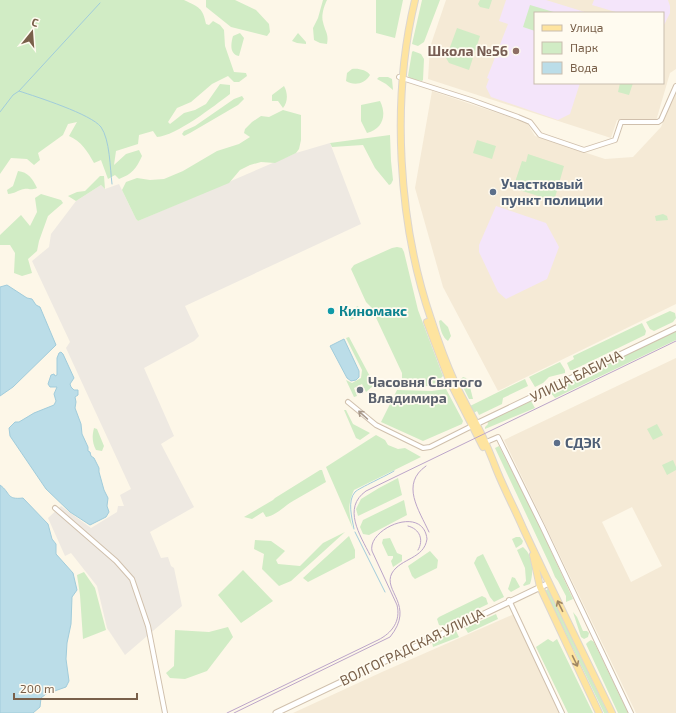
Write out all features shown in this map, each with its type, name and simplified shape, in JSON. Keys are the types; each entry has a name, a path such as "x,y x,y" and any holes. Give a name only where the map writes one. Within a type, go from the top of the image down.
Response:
{"main road":[{"path":"412,0 403,45 401,77 401,136 406,204 413,251 422,290 431,321 454,381 612,713"},
{"path":"401,77 415,0"},
{"path":"530,542 540,587 600,713"}],"street":[{"path":"401,77 471,100 530,122 540,135 584,150 615,140 621,122 658,122 661,120 676,86"},
{"name":"УЛИЦА БАБИЧА","path":"474,425 676,328"},
{"path":"348,402 380,428 419,447 425,448 474,425"},
{"path":"484,444 498,437 631,713"},
{"path":"55,508 116,561 132,579 148,626 165,713"},
{"name":"ВОЛГОГРАДСКАЯ УЛИЦА","path":"276,713 549,582"},
{"path":"509,600 562,713"}],"shaded area":[{"path":"446,0 676,0 676,69 670,73 656,121 617,120 611,138 428,79 430,47"},
{"name":"Школа №56","path":"506,0 546,0 585,12 534,12 534,84 580,84 570,114 558,120 491,97 486,87 489,79 487,78 508,24 499,21"},
{"path":"594,0 668,0 670,13 664,25 664,12 616,12 592,5"},
{"path":"432,91 527,123 535,136 605,159 633,157 661,127 676,91 676,304 498,391 443,287 415,188"},
{"path":"330,143 361,224 185,306 199,336 194,341 144,368 174,436 161,444 194,507 150,532 161,558 168,557 171,566 174,568 182,606 125,655 107,628 97,586 71,553 65,556 48,518 61,506 91,528 117,512 118,506 124,506 120,495 131,489 66,348 70,342 32,261 49,247 51,234 76,201 101,185 105,189 119,184 138,221 296,153"},
{"path":"496,206 546,223 559,247 547,279 506,299 498,292 479,252 479,245"},
{"path":"676,358 676,713 636,713 504,440","holes":["632,507 662,566 631,582 602,522"]},
{"path":"514,614 563,713 293,713 382,672"}],"green space":[{"path":"0,0 184,0 193,4 202,11 206,24 209,25 213,21 220,25 224,30 225,46 234,72 246,73 247,76 239,82 234,82 228,76 212,84 191,102 177,108 168,122 170,124 184,113 195,110 206,104 220,84 230,85 230,94 205,113 174,132 157,137 153,131 139,135 138,144 116,151 114,165 126,154 139,150 142,156 133,170 119,179 115,175 108,179 101,160 94,163 81,144 69,136 77,122 68,124 63,135 38,153 40,160 34,165 27,159 11,158 0,174"},
{"path":"206,0 235,0 256,10 269,24 270,32 267,36 231,27 206,7"},
{"path":"323,0 327,0 322,20 327,35 327,44 314,40 313,28 318,18"},
{"path":"376,0 403,0 395,38 376,33"},
{"path":"422,0 440,0 424,42 418,46 412,44"},
{"path":"480,0 492,0 489,9 480,7 478,4"},
{"path":"530,5 554,12 534,12 534,31 523,27"},
{"path":"457,28 480,36 469,70 449,63 446,58"},
{"path":"240,33 244,38 239,56 232,51 231,45 233,36"},
{"path":"298,33 306,42 306,44 292,41"},
{"path":"413,51 421,54 424,59 422,81 411,79 408,76"},
{"path":"352,69 362,70 370,75 362,82 356,84 349,83 346,81 347,73"},
{"path":"379,77 388,77 392,79 393,90 377,79"},
{"path":"620,84 633,84 629,95 618,92"},
{"path":"284,86 287,97 283,108 278,101 272,101 272,95"},
{"path":"242,96 244,99 238,105 190,133 184,136 182,134 184,131 195,126 234,99"},
{"path":"380,101 383,111 382,121 377,128 367,133 361,121 361,105"},
{"path":"283,110 301,115 301,140 299,149 296,153 275,163 261,162 250,165 240,170 229,183 138,221 136,219 122,190 126,182 137,178 150,180 164,179 183,171 217,151 239,144 250,137 244,133 245,129 261,116 269,117"},
{"path":"390,135 393,180 389,185 375,168 363,145 332,147 330,143"},
{"path":"477,140 496,146 492,159 473,153"},
{"path":"528,154 564,166 554,201 513,188 522,161 526,162"},
{"path":"18,171 30,176 37,188 24,189 8,194 7,190 13,186"},
{"path":"100,176 104,176 105,189 101,185 76,201 68,196 77,192 85,191"},
{"path":"41,194 61,200 63,203 48,216 37,251 28,259 32,273 22,276 14,273 15,253 10,245 0,245 0,235 21,215 30,226 37,212 35,198"},
{"path":"663,214 667,216 668,220 656,221 655,216"},
{"path":"397,247 402,248 404,252 418,310 443,376 441,378 443,381 440,384 429,386 399,386 402,379 402,373 371,307 366,302 351,269 354,265"},
{"path":"358,306 361,315 350,320 356,307"},
{"path":"670,311 675,313 676,318 673,322 654,331 650,329 646,322"},
{"path":"441,320 448,327 451,336 448,341 444,337 440,327 439,321"},
{"path":"642,323 646,331 645,335 573,370 570,370 567,363 574,359 573,356"},
{"path":"676,331 676,340 555,398 550,392 574,380 587,378 599,372 609,363"},
{"path":"349,337 374,384 366,392 362,384 354,388 357,396 354,397 346,380 352,383 361,378 362,370 346,338"},
{"path":"560,362 565,370 565,373 549,377 543,383 535,387 529,377"},
{"path":"463,377 466,378 473,399 469,399 462,385 461,379"},
{"path":"525,379 528,386 503,398 502,404 479,415 477,411 472,414 468,407"},
{"path":"446,389 463,421 462,424 423,441 381,422 397,390 432,391"},
{"path":"531,401 535,408 485,429 488,424 487,421"},
{"path":"344,410 346,410 353,424 370,433 360,440 356,438"},
{"path":"657,424 663,435 653,440 647,429"},
{"path":"94,428 97,429 104,446 102,451 96,450 93,436"},
{"path":"376,435 385,440 388,445 398,449 405,448 421,457 354,490 350,501 349,510 353,529 326,467"},
{"path":"499,446 540,527 573,599 566,602 566,596 555,577 495,448"},
{"path":"673,460 676,470 667,475 662,465"},
{"path":"322,470 326,482 270,516 266,517 263,512 252,519 244,517 273,500"},
{"path":"398,478 402,495 358,516 356,509 361,499"},
{"path":"404,500 407,515 369,535 363,534 360,527 363,520"},
{"path":"345,532 291,581 279,586 262,569 264,554 254,549 255,540 271,541 285,551 276,560 278,564 300,566 323,543"},
{"path":"349,536 355,550 355,558 308,582 303,578"},
{"path":"520,537 523,541 522,544 516,548 512,539"},
{"path":"390,538 397,553 402,555 402,561 393,567 391,561 393,556 388,556 382,543 383,539"},
{"path":"523,547 529,555 532,564 530,584 524,586 523,585 526,581 525,568 517,550"},
{"path":"430,551 438,560 437,568 415,579 412,576 408,566"},
{"path":"483,554 504,597 494,602 490,597 474,563 477,557"},
{"path":"243,570 273,601 241,623 218,595"},
{"path":"84,572 95,588 106,630 83,639 77,575"},
{"path":"512,577 515,578 520,587 511,592 508,589"},
{"path":"548,589 608,713 604,713 545,591"},
{"path":"482,596 486,598 488,604 443,626 439,625 437,619 439,617"},
{"path":"573,612 577,617 583,631 587,631 589,633 588,637 584,639 581,637"},
{"path":"496,614 498,619 468,633 465,628"},
{"path":"228,627 233,637 207,671 185,679 170,678 166,673 174,666 175,630 209,632"},
{"path":"456,631 459,637 433,647 432,642"},
{"path":"548,639 553,642 557,639 593,713 568,713 536,647"},
{"path":"591,640 594,642 628,713 618,713 586,644"}],"water":[{"path":"7,285 27,298 32,299 36,305 40,307 56,345 13,387 0,396 0,287"},
{"path":"344,339 359,371 359,377 356,380 351,381 347,378 330,346"},
{"path":"61,352 74,378 70,384 71,387 74,390 78,390 78,395 75,397 75,408 81,424 82,434 88,447 88,451 94,458 99,468 104,490 108,498 107,506 109,512 106,517 90,525 70,512 46,489 10,436 9,428 15,422 19,422 34,413 54,405 56,401 54,394 57,387 50,387 48,384 51,375 57,375 57,358"},
{"path":"0,485 11,497 23,498 48,524 52,539 56,544 56,554 73,573 77,590 72,597 71,624 67,643 66,659 69,681 66,687 46,694 41,698 40,707 33,713 0,713"}],"waterway":[{"path":"19,91 100,3"},
{"path":"0,112 13,95 19,91 63,106 95,122 101,127 106,139 112,184"},
{"path":"354,529 351,515 351,500 355,492 394,471"},
{"path":"355,532 385,592"}],"tram line":[{"path":"370,555 358,530 354,513 355,505 366,491 676,341"},
{"path":"426,466 418,473 414,481 413,489 414,498 429,532"},
{"path":"227,713 378,640 387,634 394,626 398,616 398,611 397,605 372,551 373,543 378,535 386,528 396,524 407,522 416,523 423,529 427,539 422,551 401,564 392,573 390,580 391,586 397,600 400,616 397,626 390,637 234,713"},
{"path":"408,526 412,527 420,535 421,542 418,550"}],"place":[{"name":"Школа №56","path":"516,51"},
{"name":"Участковый пункт полиции","path":"493,192"},
{"name":"Киномакс","path":"331,311"},
{"name":"Часовня Святого Владимира","path":"360,390"},
{"name":"СДЭК","path":"557,443"}]}
